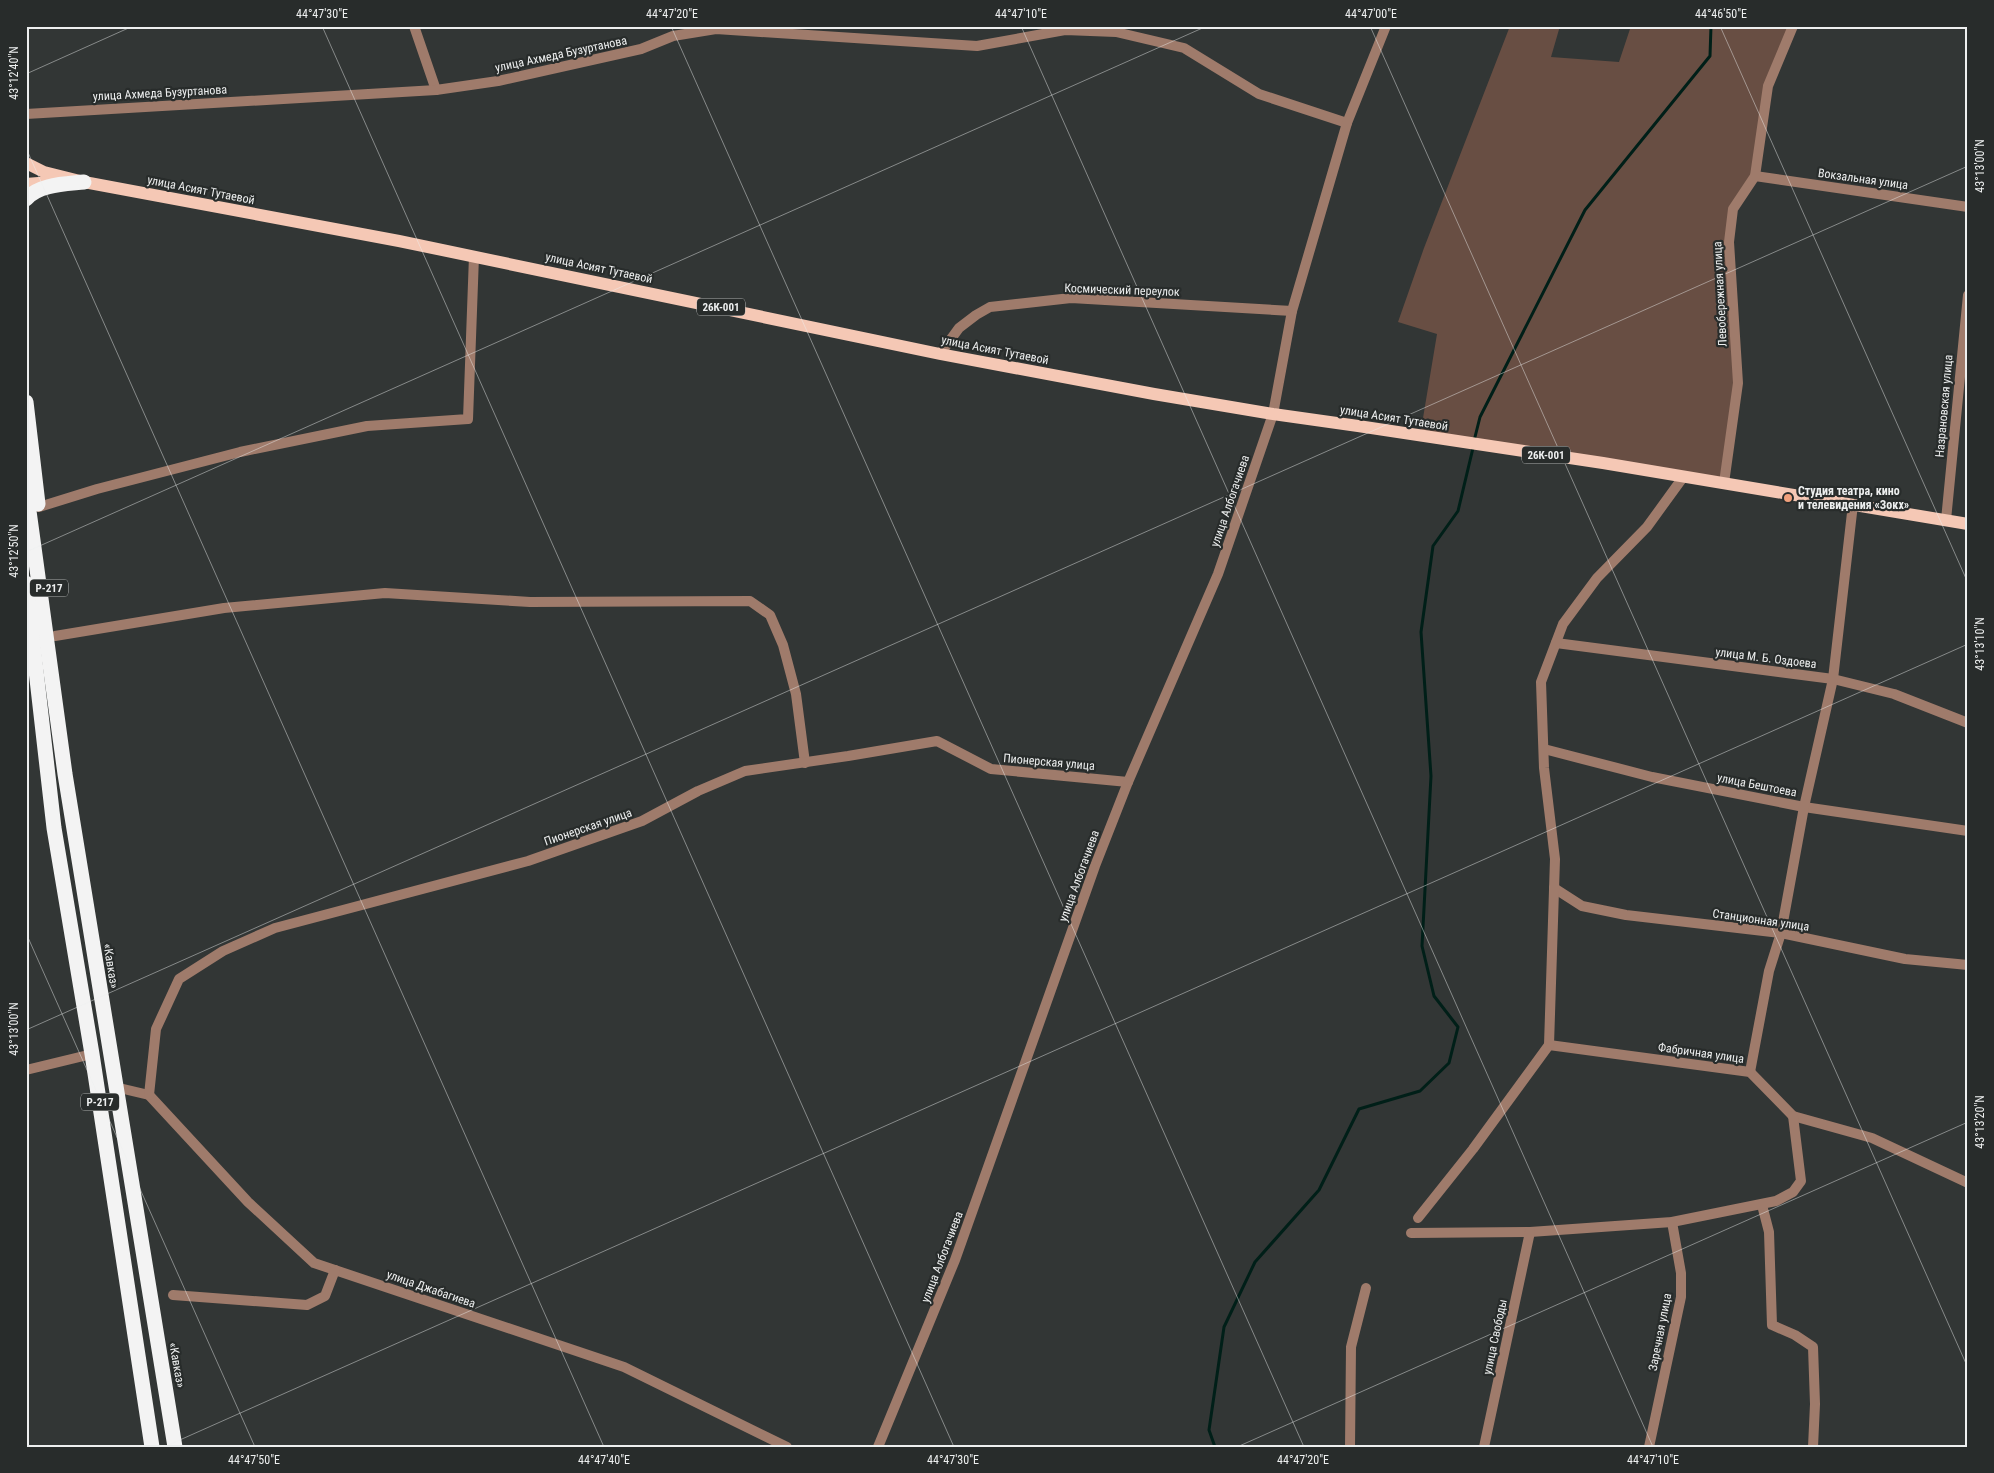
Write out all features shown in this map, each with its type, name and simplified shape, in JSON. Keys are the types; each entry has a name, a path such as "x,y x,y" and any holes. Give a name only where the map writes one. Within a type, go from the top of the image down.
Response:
{"highway":[{"path":"26,199 30,195 48,187 84,182"},
{"name":"Р-217","path":"26,402 55,636 65,774"},
{"name":"«Кавказ»","path":"26,489 45,757 54,828 92,1054 152,1447"},
{"name":"«Кавказ»","path":"26,582 34,596 65,774 175,1447"},
{"path":"26,675 45,757"}],"main road":[{"name":"улица Асият Тутаевой","path":"26,163 44,172 84,182 474,256 940,354 1154,394 1273,414 1684,476 1968,524"},
{"path":"26,184 84,182"}],"street":[{"path":"414,26 436,90"},
{"name":"улица Албогачиева","path":"878,1447 955,1260 1096,866 1128,782 1218,574 1273,414 1292,311 1347,123 1386,26"},
{"name":"Левобережная улица","path":"1724,483 1738,383 1729,242 1733,209 1755,176 1768,86 1793,26"},
{"name":"улица Ахмеда Бузуртанова","path":"26,114 436,90 498,81 641,49 673,31 716,29 977,46 1065,28 1116,32 1184,48 1259,94 1347,123"},
{"name":"Вокзальная улица","path":"1755,176 1968,207"},
{"path":"39,507 98,489 240,452 367,426 468,419 474,256"},
{"name":"Назрановская улица","path":"1946,520 1968,295"},
{"name":"Космический переулок","path":"940,354 959,328 990,307 1071,298 1292,311"},
{"path":"1418,1218 1549,1045 1556,859 1544,749 1541,682 1563,624 1597,578 1647,527 1684,476"},
{"path":"1750,1072 1769,971 1781,933 1804,808 1833,680 1853,504"},
{"path":"55,636 224,608 385,593 530,602 750,601 770,615 782,645 796,694 805,763"},
{"name":"улица М. Б. Оздоева","path":"1556,643 1833,680 1894,694 1968,723"},
{"name":"Пионерская улица","path":"149,1095 156,1029 179,979 223,951 274,928 528,861 642,821 698,791 745,771 937,741 991,769 1128,782"},
{"name":"улица Бештоева","path":"1544,749 1652,777 1804,808 1968,830"},
{"name":"Станционная улица","path":"1554,888 1582,906 1618,913 1781,933 1905,959 1968,965"},
{"name":"Фабричная улица","path":"1549,1045 1750,1072 1793,1116"},
{"path":"26,1070 92,1054"},
{"path":"115,1087 149,1095"},
{"name":"улица Джабагиева","path":"149,1095 248,1202 314,1263 624,1367 787,1447"},
{"path":"1411,1233 1530,1232 1672,1222 1762,1205 1788,1196 1794,1192 1800,1183 1801,1174 1793,1116 1872,1138 1968,1183"},
{"path":"1762,1205 1769,1229 1772,1325 1795,1335 1813,1347 1815,1404 1813,1447"},
{"name":"Заречная улица","path":"1649,1447 1681,1297 1681,1273 1672,1222"},
{"name":"улица Свободы","path":"1484,1447 1530,1232"},
{"path":"173,1295 307,1305 325,1296 335,1270"},
{"path":"1350,1447 1351,1347 1366,1288"}],"shaded area":[{"path":"1510,26 1560,26 1551,57 1619,62 1631,26 1793,26 1768,86 1755,176 1733,209 1729,242 1738,383 1724,483 1420,436 1437,334 1398,322 1424,248"}],"waterway":[{"path":"1474,441 1480,417 1585,210 1710,56 1711,26"},
{"path":"1215,1447 1209,1430 1224,1327 1255,1262 1319,1190 1359,1109 1420,1091 1449,1063 1458,1027 1434,996 1422,946 1431,776 1421,632 1433,546 1458,511 1473,448"}],"place":[{"name":"Студия театра, кино и телевидения «Зокх»","path":"1788,498"}]}
